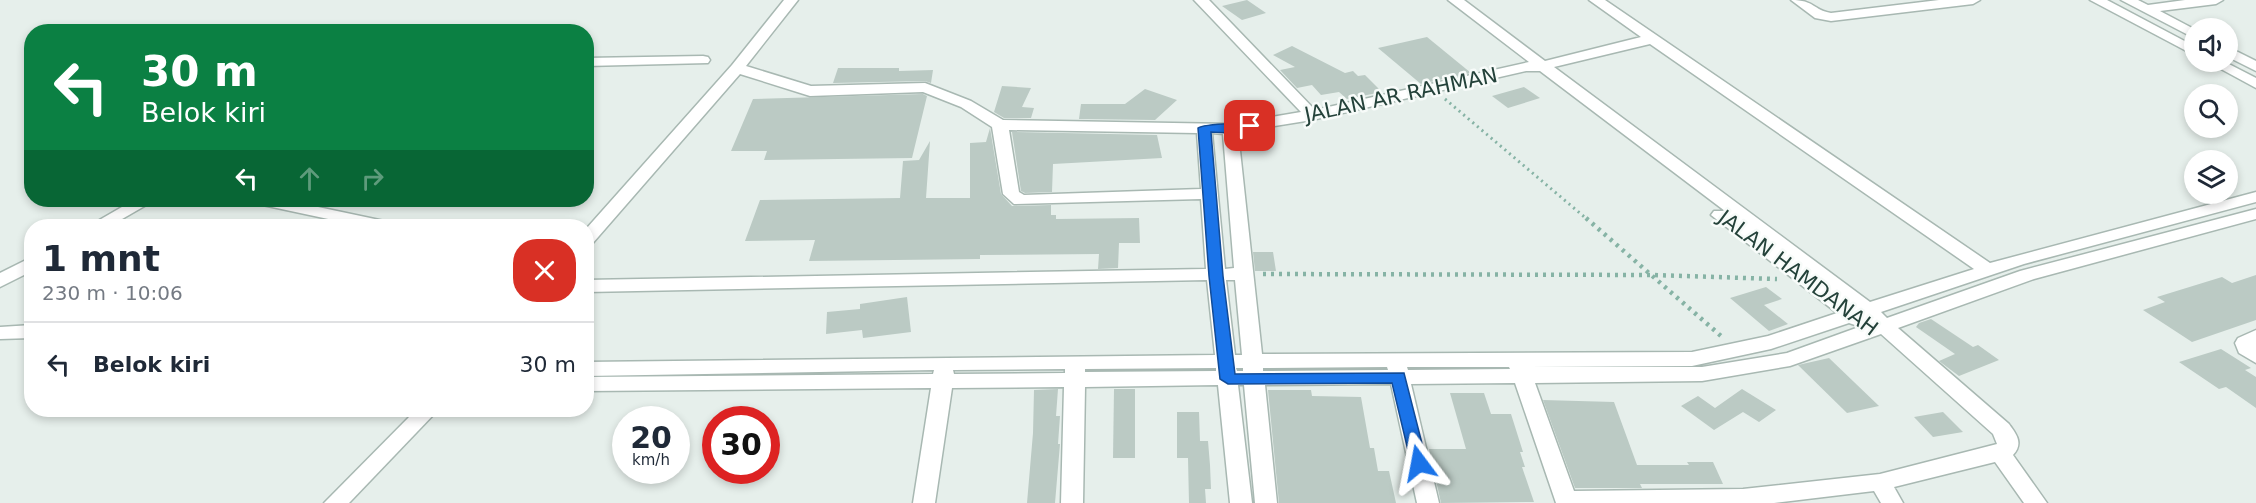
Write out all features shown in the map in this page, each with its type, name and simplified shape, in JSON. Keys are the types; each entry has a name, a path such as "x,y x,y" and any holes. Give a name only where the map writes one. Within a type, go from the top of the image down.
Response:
{"street":[{"path":"594,231 736,68 791,0"},
{"path":"1201,0 1312,115"},
{"name":"JALAN HAMDANAH","path":"1442,0 1534,66 1906,348 2001,429 2008,439 2008,447 2000,453"},
{"name":"JALAN HAMDANAH","path":"1455,0 1534,66 1805,280 1860,313"},
{"path":"1596,0 1988,270"},
{"path":"1798,0 1820,15 1831,17 1973,0"},
{"path":"2097,0 2184,46"},
{"path":"2128,0 2184,29"},
{"path":"2146,9 2216,0"},
{"name":"JALAN AR RAHMAN","path":"1000,125 1230,129 1312,115 1652,39"},
{"path":"2238,57 2256,67"},
{"path":"594,62 703,60"},
{"path":"736,68 810,91 925,87 966,104 1000,125 1011,195 1020,200 1209,194"},
{"path":"2234,72 2256,84"},
{"path":"1204,128 1216,276 1241,503"},
{"path":"1230,129 1266,503"},
{"path":"1520,369 1692,359 1771,342 1988,270 2256,196"},
{"path":"111,219 133,207"},
{"path":"296,207 351,219"},
{"path":"594,369 944,372 1520,369 1701,374 1790,359 2027,275 2256,214"},
{"path":"1212,227 1239,224"},
{"path":"0,281 24,268"},
{"path":"594,286 1244,274"},
{"path":"0,333 24,332"},
{"path":"2256,337 2245,343 2246,348 2256,356"},
{"path":"1397,369 1428,503"},
{"path":"1520,369 1567,501 1744,501 1880,482 2000,453 2036,503"},
{"path":"1072,503 1075,371"},
{"path":"594,384 944,372"},
{"path":"924,503 944,372"},
{"path":"335,503 421,417"},
{"path":"1880,482 1892,503"}],"path":[{"path":"1432,89 1654,275 1736,350"},
{"path":"1244,274 1654,275 1805,280"}],"building":[{"path":"1247,0 1266,13 1242,20 1222,6"},
{"path":"1427,37 1471,73 1421,84 1378,48"},
{"path":"1292,46 1345,73 1353,71 1358,76 1365,75 1382,92 1347,99 1339,92 1321,95 1312,85 1297,88 1280,70 1295,67 1273,55"},
{"path":"838,68 933,70 931,83 925,81 833,83"},
{"path":"1002,86 1031,88 1022,107 1034,108 1031,118 1004,118 994,112"},
{"path":"1524,87 1540,98 1508,108 1492,96"},
{"path":"1145,89 1177,100 1155,120 1079,119 1081,104 1125,104"},
{"path":"923,94 927,96 912,158 764,160 767,151 731,151 753,99"},
{"path":"990,128 1001,194 1012,206 1051,205 1051,215 1056,215 1056,219 1139,218 1140,243 1119,243 1118,268 1098,269 1099,254 980,255 980,259 809,261 815,240 745,241 760,200 900,198 903,161 919,160 930,141 926,198 970,198 970,143 986,142"},
{"path":"1012,132 1157,135 1162,158 1053,164 1052,192 1025,193 1021,191"},
{"path":"1253,252 1273,252 1276,271 1255,271"},
{"path":"2256,275 2256,320 2192,342 2143,310 2165,302 2157,297 2222,277 2232,283"},
{"path":"1766,287 1782,299 1764,305 1788,324 1769,331 1730,298"},
{"path":"907,297 911,332 863,338 862,330 826,334 827,312 860,309 860,304"},
{"path":"1931,319 1973,347 1978,345 1999,360 1959,376 1939,361 1955,354 1916,327 1919,323"},
{"path":"2221,349 2251,368 2245,370 2256,377 2256,408 2226,387 2219,389 2179,362"},
{"path":"1829,358 1879,406 1847,413 1798,365"},
{"path":"1058,389 1056,416 1060,416 1058,444 1060,444 1055,503 1027,503 1034,390"},
{"path":"1114,389 1135,389 1135,458 1113,458"},
{"path":"1742,389 1776,410 1759,422 1743,412 1714,430 1681,406 1698,396 1715,408"},
{"path":"1268,390 1311,390 1312,396 1361,397 1370,448 1374,448 1378,471 1389,471 1396,503 1279,503"},
{"path":"1450,393 1484,393 1491,414 1511,414 1523,452 1520,452 1525,467 1522,467 1534,502 1441,503 1429,449 1466,449"},
{"path":"1543,400 1614,402 1637,465 1689,465 1687,462 1713,462 1723,484 1640,484 1642,488 1575,488"},
{"path":"1177,412 1199,412 1200,441 1208,441 1210,465 1211,489 1205,489 1206,503 1189,503 1188,458 1177,458"},
{"path":"1943,412 1963,432 1933,437 1914,417"}],"route":[{"path":"1250,126 1230,129 1204,128 1216,276 1228,379 1399,377 1419,463"}]}
